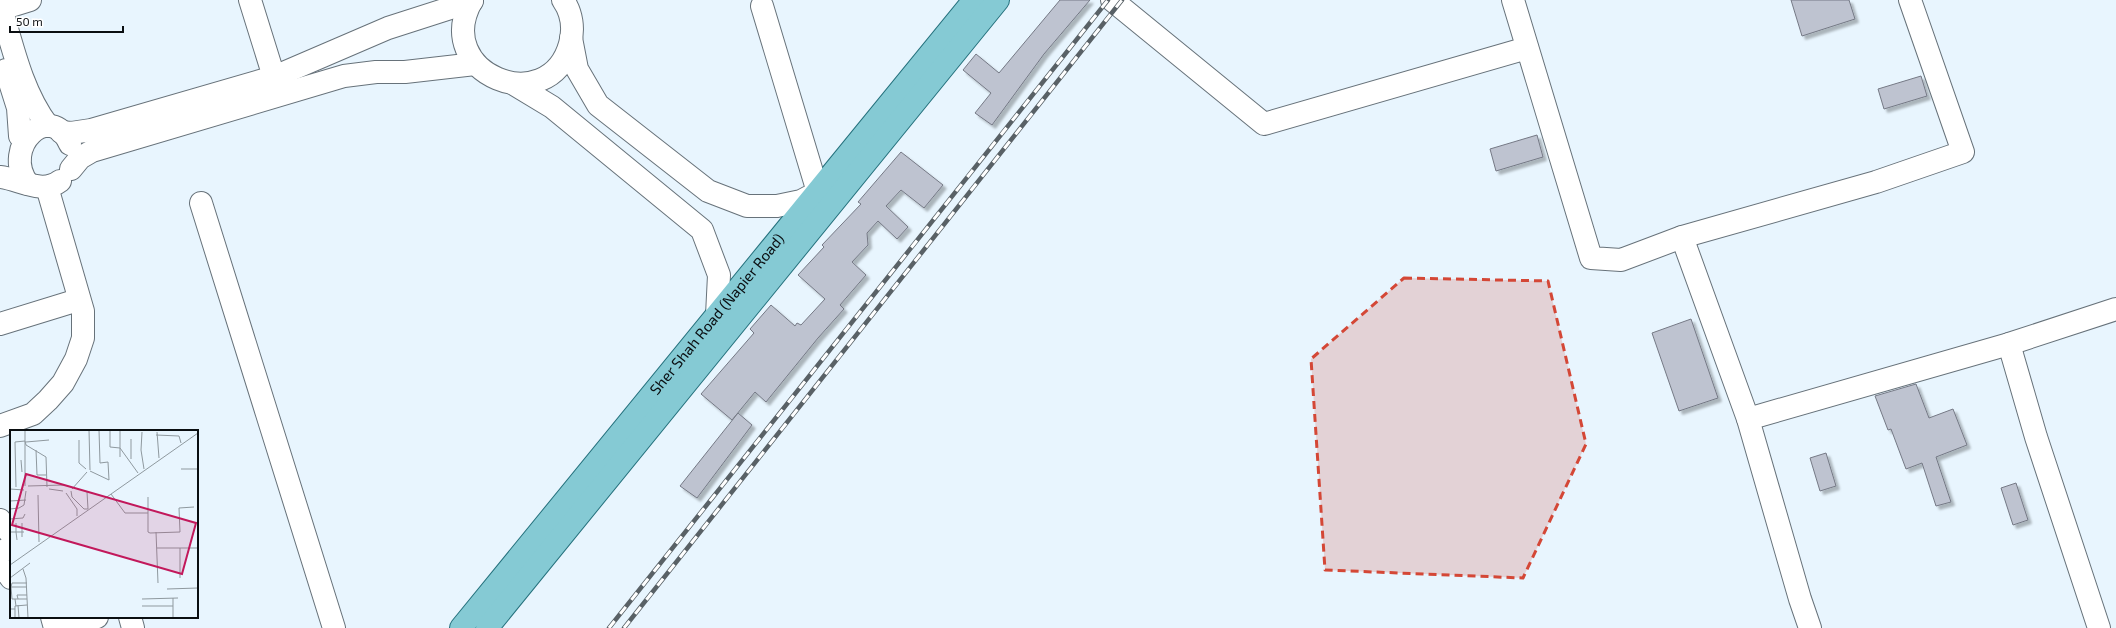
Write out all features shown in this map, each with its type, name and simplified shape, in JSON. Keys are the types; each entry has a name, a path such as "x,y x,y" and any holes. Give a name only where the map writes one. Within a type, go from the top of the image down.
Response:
{"main road":[{"name":"Sher Shah Road (Napier Road)","path":"461,628 974,0"},
{"name":"Sher Shah Road (Napier Road)","path":"487,628 998,0"}],"street":[{"path":"30,0 1,7 32,99 55,129 68,140 72,149 73,159 71,169"},
{"path":"250,0 274,77"},
{"path":"11,148 32,127 55,129 71,133 91,130 274,77 388,28 472,0"},
{"path":"472,0 464,22 463,33 465,44 475,64 493,78 514,84 552,107 702,230 719,275 717,315"},
{"path":"1112,0 1264,124 1527,48"},
{"path":"1513,0 1591,258 1621,260 1682,237 1876,182 1963,152 1910,0"},
{"path":"570,5 571,38 577,68 598,105 708,191 747,206 777,206 801,201 818,192 762,6"},
{"path":"514,84 537,81 556,69 563,60 571,38"},
{"path":"0,52 18,108 11,148 14,169 20,177 38,185 83,311 83,338 76,359 63,383 33,414 0,426"},
{"path":"0,177 38,185 57,184 65,177 80,158 92,151 344,76 376,72 405,72 475,64"},
{"path":"201,203 334,628"},
{"path":"1682,237 1748,419 1800,599 1810,628"},
{"path":"0,324 78,300"},
{"path":"1748,419 2009,344 2116,309"},
{"path":"2009,344 2036,438 2099,628"},
{"path":"0,552 10,548"},
{"path":"0,571 6,571 10,577"},
{"path":"52,618 55,628"},
{"path":"70,628 95,618"},
{"path":"130,618 133,628"}],"highlighted area":[{"path":"1404,278 1548,281 1586,444 1523,578 1325,570 1311,359"}],"building":[{"path":"1060,0 1090,0 1044,54 992,125 975,113 991,93 963,70 976,54 999,73"},
{"path":"1791,0 1849,0 1855,19 1802,36"},
{"path":"1921,76 1927,96 1884,109 1878,89"},
{"path":"1537,135 1543,157 1496,171 1490,149"},
{"path":"901,152 943,185 924,208 901,190 886,206 908,227 897,239 878,221 867,233 868,245 852,262 866,275 840,305 844,309 818,338 766,402 755,392 732,420 701,394 754,333 750,329 771,305 795,326 797,323 801,325 825,299 798,275 824,247 822,245 861,204 858,202"},
{"path":"1691,319 1718,398 1679,411 1652,333"},
{"path":"1916,384 1929,418 1953,409 1967,445 1936,457 1951,502 1936,506 1922,463 1906,469 1891,429 1888,430 1875,396"},
{"path":"738,413 752,425 697,498 680,486"},
{"path":"1826,453 1836,486 1820,491 1810,458"},
{"path":"2016,483 2028,520 2013,525 2001,488"}],"railway":[{"path":"609,628 1108,0"},
{"path":"624,628 1122,0"}]}
